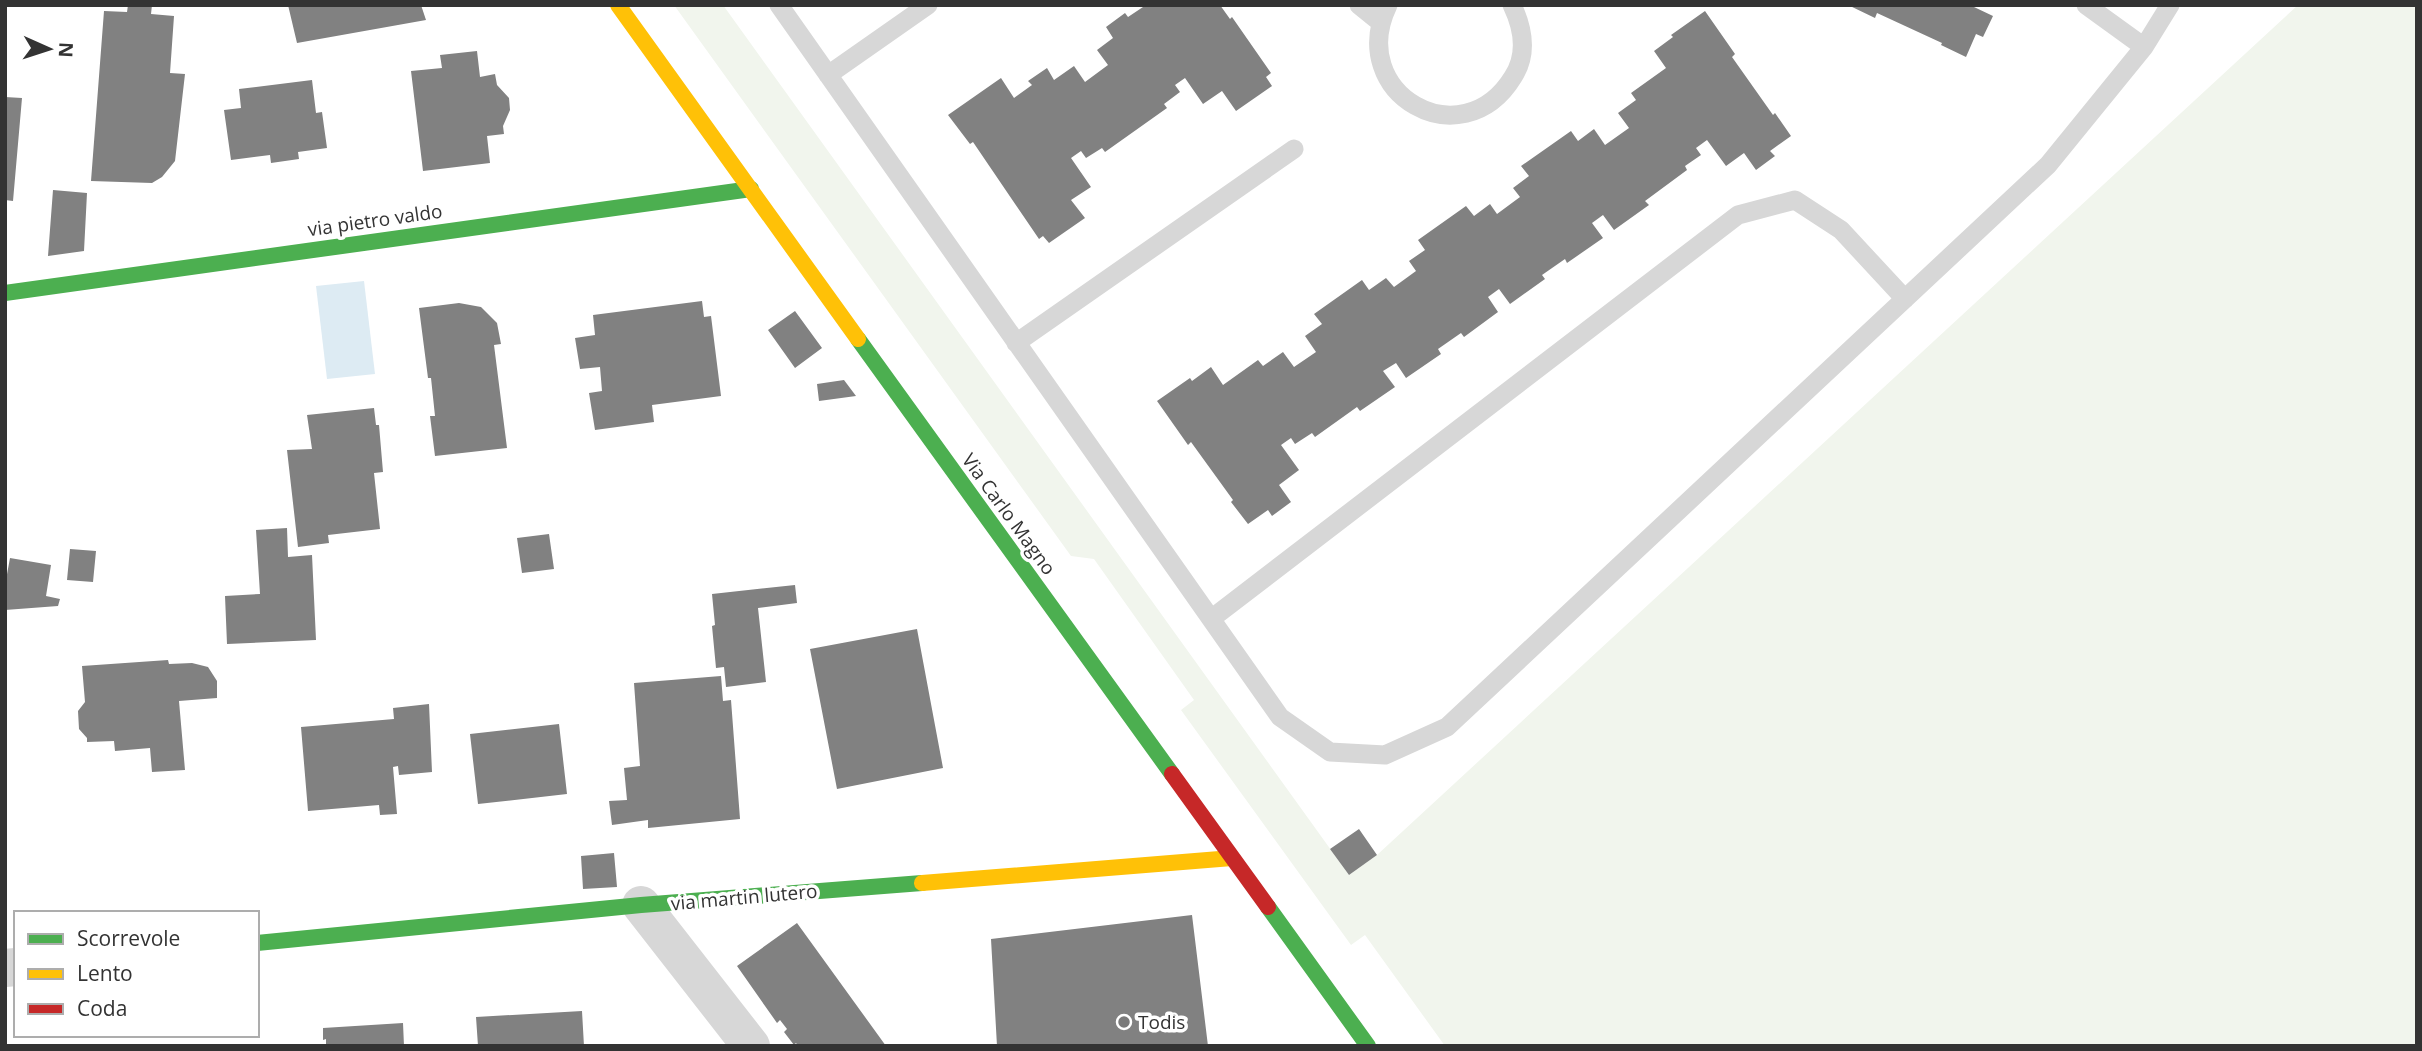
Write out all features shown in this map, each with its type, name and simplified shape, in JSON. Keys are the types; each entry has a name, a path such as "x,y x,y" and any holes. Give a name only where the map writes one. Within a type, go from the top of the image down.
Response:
{"street":[{"name":"Via Carlo Magno","path":"618,5 1368,1046"},
{"name":"via pietro valdo","path":"5,293 751,189"},
{"name":"via martin lutero","path":"259,943 641,905 1232,858"},
{"path":"641,905 751,1046"}],"lane":[{"path":"779,5 1280,717 1330,752 1385,755 1447,727 2048,165 2144,47 2170,5"},
{"path":"828,75 928,5"},
{"path":"1359,5 1384,13 1378,46 1383,70 1396,91 1415,106 1438,114 1463,115 1485,107 1505,91 1518,70 1523,46 1520,22 1512,5"},
{"path":"2086,5 2144,47"},
{"path":"1016,343 1294,149"},
{"path":"1211,619 1738,215 1794,200 1841,230 1905,299"}],"shaded area":[{"path":"674,5 723,5 1349,875 1377,855 2298,5 2417,5 2417,1046 1445,1046 1365,935 1351,945 1181,710 1194,700 1094,559 1071,556"},
{"path":"364,281 375,374 327,379 316,286"}],"building":[{"path":"128,5 152,5 151,14 174,16 170,73 185,74 175,161 162,177 152,183 91,181 104,11 127,12"},
{"path":"288,5 421,5 426,20 297,43"},
{"path":"1146,5 1220,5 1230,19 1232,17 1271,73 1266,77 1272,86 1236,111 1222,91 1203,104 1185,78 1175,85 1180,92 1164,104 1167,108 1105,152 1102,148 1086,158 1081,151 1071,158 1091,187 1071,200 1085,218 1049,243 1043,236 1039,239 973,142 970,144 948,115 1001,78 1014,98 1032,85 1028,81 1047,68 1054,80 1074,66 1085,82 1108,65 1097,50 1113,38 1106,27 1125,13 1128,17"},
{"path":"1848,5 1975,5 1974,7 1993,16 1983,37 1976,34 1966,57 1877,13 1875,18"},
{"path":"1705,11 1735,54 1732,57 1791,136 1770,151 1775,156 1756,170 1744,153 1726,166 1707,140 1696,148 1701,155 1685,166 1687,170 1645,201 1649,205 1614,230 1603,215 1592,223 1603,238 1567,263 1565,259 1542,275 1545,279 1510,304 1499,289 1488,297 1498,312 1464,337 1461,333 1438,349 1441,354 1406,378 1396,363 1383,371 1395,387 1360,411 1357,407 1315,437 1312,433 1295,444 1291,438 1281,445 1299,470 1279,485 1291,502 1272,516 1268,510 1248,524 1191,442 1188,445 1157,401 1211,367 1223,385 1258,360 1263,366 1283,352 1294,367 1316,352 1305,336 1322,324 1314,314 1362,280 1369,290 1386,278 1394,287 1416,271 1409,261 1425,250 1418,240 1466,206 1474,216 1490,204 1497,214 1520,197 1513,188 1529,176 1521,166 1571,131 1578,141 1594,129 1605,145 1629,128 1618,113 1636,100 1631,93 1666,68 1654,51"},
{"path":"477,51 480,77 495,74 497,85 509,98 510,110 503,126 504,134 487,136 490,163 423,171 411,71 442,68 440,55"},
{"path":"312,80 316,113 322,112 327,148 298,152 299,159 271,163 270,155 231,160 224,110 241,108 239,89"},
{"path":"5,97 22,98 13,201 5,200"},
{"path":"53,190 87,193 84,251 48,256"},
{"path":"702,301 704,317 711,316 721,396 652,405 654,422 595,430 589,393 602,391 600,367 580,369 575,338 595,335 593,315"},
{"path":"459,303 481,307 497,323 501,344 494,345 507,448 435,456 430,416 435,416 431,378 428,378 419,308"},
{"path":"795,311 822,348 795,368 768,330"},
{"path":"844,380 856,396 819,401 817,384"},
{"path":"374,408 376,425 379,425 383,472 374,473 380,529 328,535 329,543 298,547 287,450 312,449 307,415"},
{"path":"287,528 288,557 312,555 316,640 227,644 225,596 260,594 256,530"},
{"path":"549,534 554,569 522,573 517,538"},
{"path":"70,549 96,551 93,582 67,580"},
{"path":"10,558 51,565 46,596 60,599 58,606 5,610 5,585"},
{"path":"795,585 797,603 758,608 766,682 726,687 724,667 716,668 712,594"},
{"path":"917,629 943,768 837,789 810,649"},
{"path":"168,660 169,664 192,663 208,667 217,681 217,698 179,701 185,770 152,772 150,748 115,751 114,741 87,742 79,729 78,711 85,702 82,666"},
{"path":"721,676 723,701 731,700 740,819 648,828 648,820 612,825 609,801 627,800 624,768 640,766 634,683"},
{"path":"429,704 432,772 399,775 398,766 393,767 397,814 380,815 379,805 308,811 301,727 394,719 393,708"},
{"path":"559,724 567,794 478,804 470,734"},
{"path":"1359,829 1377,855 1349,875 1330,849"},
{"path":"614,853 617,887 583,889 581,856"},
{"path":"1192,915 1208,1046 997,1046 991,939"},
{"path":"797,923 886,1046 798,1046 796,1043 794,1045 784,1032 787,1029 780,1020 777,1023 737,966"},
{"path":"582,1011 584,1046 478,1046 476,1017"},
{"path":"403,1023 404,1046 326,1046 326,1039 323,1040 323,1028"}],"traffic: fast":[{"path":"5,293 751,189"},
{"path":"858,339 1172,774"},
{"path":"259,943 641,905 922,883"},
{"path":"1268,907 1368,1046"}],"traffic: slow":[{"path":"618,5 858,339"},
{"path":"922,883 1232,858"}],"traffic: jam":[{"path":"1172,774 1268,907"}],"place":[{"name":"Todis","path":"1124,1022"}]}
